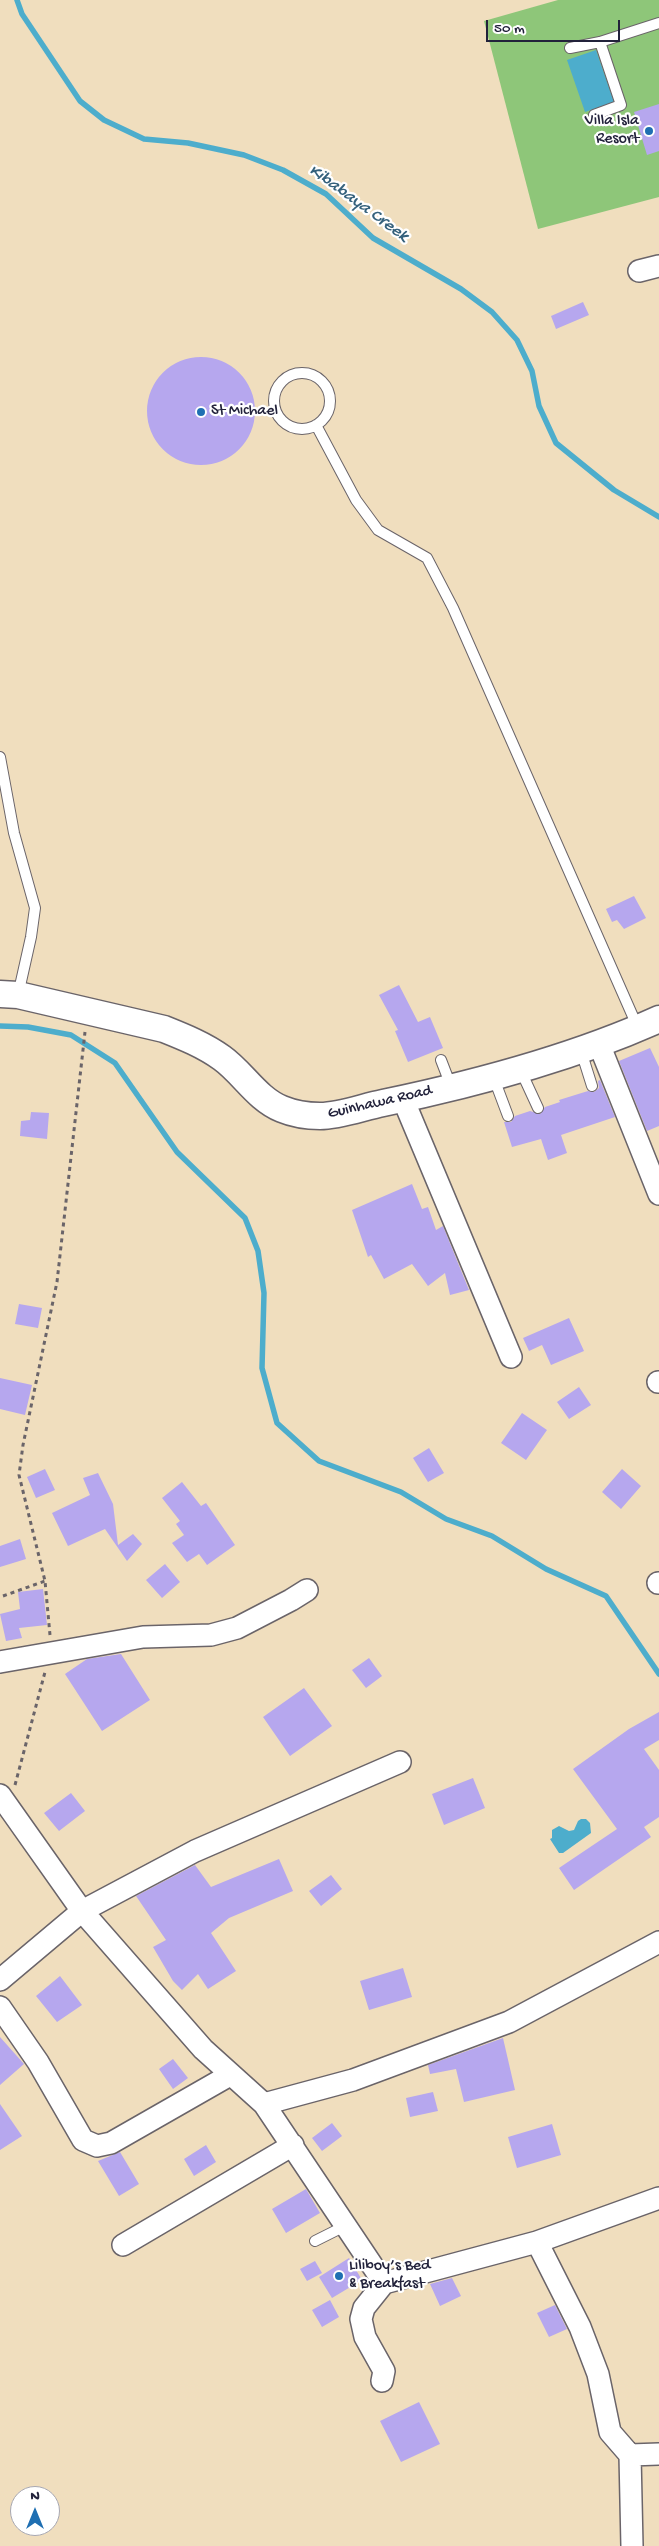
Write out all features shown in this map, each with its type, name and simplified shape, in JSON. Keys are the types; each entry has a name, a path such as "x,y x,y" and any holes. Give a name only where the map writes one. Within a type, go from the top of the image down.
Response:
{"street":[{"name":"Guinhawa Road","path":"9,995 155,1027 187,1038 222,1058 263,1097 281,1109 322,1116 403,1099 520,1068 590,1047 648,1024"},
{"path":"590,1047 659,1194"},
{"path":"403,1099 511,1357"},
{"path":"0,1662 51,1651 143,1637 211,1635 237,1628 307,1590"},
{"path":"0,1980 82,1911 195,1851 400,1762"},
{"path":"5,1801 82,1911 119,1951 168,2012 230,2075 264,2104 384,2283"},
{"path":"264,2104 362,2077 509,2022 659,1942"},
{"path":"0,2007 38,2062 83,2140 97,2146 110,2143 230,2075"},
{"path":"123,2245 293,2145"},
{"path":"382,2381 384,2371 365,2337 361,2319 364,2308 384,2283 537,2242 659,2198"},
{"path":"537,2242 580,2327 598,2374 610,2432 630,2455 632,2546"},
{"path":"630,2455 659,2454"}],"lane":[{"path":"570,48 600,42 659,22"},
{"path":"594,115 621,105 600,42"},
{"path":"307,373 316,376 328,388 330,406 327,415 316,425 303,429 293,427 278,416 274,397 277,388 290,375 307,373"},
{"path":"316,425 356,500 378,530 427,558 453,608 648,1024"},
{"path":"0,757 14,833 35,908 31,937 9,995"},
{"path":"590,1047 592,1086"},
{"path":"441,1060 451,1086"},
{"path":"520,1068 538,1108"},
{"path":"493,1075 508,1116"},
{"path":"314,2241 345,2226"}],"path":[{"path":"5,1801 51,1651 45,1581 19,1475 23,1445 57,1282 84,1037"},
{"path":"3,1596 45,1581"}],"green space":[{"path":"558,0 659,0 659,197 538,229 484,21"}],"water":[{"path":"596,50 614,102 585,112 567,60"},
{"path":"581,1819 586,1819 590,1823 591,1833 563,1853 559,1853 550,1839 552,1838 552,1830 559,1826 569,1831 574,1830"}],"building":[{"name":"Villa Isla Resort","path":"659,104 659,151 647,155 634,112"},
{"path":"583,302 589,315 556,329 551,316"},
{"name":"St Michael","path":"201,357 222,361 240,372 251,390 255,411 251,432 240,450 222,461 201,465 180,461 162,450 151,432 147,411 151,390 162,372 180,361"},
{"path":"634,896 646,918 624,929 617,920 612,922 606,909"},
{"path":"399,985 418,1022 430,1017 443,1048 408,1062 395,1031 398,1030 379,995"},
{"path":"650,1048 659,1067 659,1126 647,1131 619,1061"},
{"path":"600,1080 615,1117 561,1135 567,1153 548,1160 541,1139 512,1147 504,1122 511,1122 515,1116 530,1111 540,1114 545,1107 560,1102 559,1100 588,1091 594,1092 599,1088 598,1081"},
{"path":"31,1112 49,1113 47,1139 20,1136 21,1121 30,1120"},
{"path":"412,1184 422,1209 428,1207 436,1230 443,1226 469,1290 450,1295 445,1273 428,1286 412,1264 384,1279 371,1255 368,1257 352,1210"},
{"path":"19,1304 42,1308 38,1328 15,1324"},
{"path":"569,1318 584,1351 551,1365 542,1345 529,1351 523,1338"},
{"path":"0,1378 32,1385 25,1415 0,1409"},
{"path":"579,1387 591,1405 569,1419 557,1402"},
{"path":"522,1413 547,1430 526,1460 501,1443"},
{"path":"429,1448 444,1473 428,1482 413,1458"},
{"path":"45,1469 55,1490 36,1498 27,1477"},
{"path":"622,1469 641,1486 621,1509 602,1492"},
{"path":"98,1473 113,1504 118,1545 133,1534 142,1544 127,1561 105,1529 68,1546 52,1513 90,1495 83,1478"},
{"path":"182,1482 201,1506 206,1503 235,1545 207,1565 199,1554 187,1562 172,1543 184,1535 176,1524 180,1521 162,1498"},
{"path":"20,1539 26,1559 0,1567 0,1546"},
{"path":"165,1564 180,1582 162,1598 146,1580"},
{"path":"43,1589 47,1625 19,1628 22,1638 6,1641 0,1614 20,1609 18,1592"},
{"path":"121,1654 150,1700 102,1731 65,1674 87,1659"},
{"path":"369,1658 382,1676 366,1688 352,1670"},
{"path":"304,1688 332,1726 290,1756 263,1717"},
{"path":"659,1712 659,1740 644,1749 659,1770 659,1817 644,1827 651,1837 574,1890 559,1868 617,1829 573,1769 629,1729"},
{"path":"473,1778 485,1808 444,1825 432,1794"},
{"path":"71,1793 85,1811 59,1831 44,1813"},
{"path":"279,1859 293,1891 229,1918 211,1933 236,1971 208,1989 198,1974 182,1990 173,1981 153,1947 166,1940 136,1896 195,1865 211,1887"},
{"path":"331,1875 342,1889 321,1906 309,1891"},
{"path":"403,1968 412,1997 369,2010 360,1981"},
{"path":"60,1976 82,2005 57,2022 36,1996"},
{"path":"0,2037 24,2064 0,2085"},
{"path":"503,2038 515,2090 464,2102 456,2069 430,2074 428,2065"},
{"path":"173,2059 188,2078 173,2089 159,2069"},
{"path":"433,2092 438,2111 410,2117 406,2098"},
{"path":"0,2104 22,2136 0,2150"},
{"path":"332,2123 342,2136 322,2151 312,2138"},
{"path":"552,2124 561,2155 517,2168 508,2137"},
{"path":"206,2145 216,2162 194,2176 184,2159"},
{"path":"120,2152 139,2184 119,2196 98,2161"},
{"path":"306,2189 320,2213 286,2233 272,2209"},
{"path":"349,2258 362,2280 332,2298 319,2277"},
{"path":"315,2261 322,2273 307,2281 300,2269"},
{"path":"452,2278 461,2296 440,2306 430,2284"},
{"path":"330,2300 339,2317 322,2327 312,2310"},
{"path":"555,2305 567,2329 549,2337 537,2313"},
{"path":"419,2402 440,2444 401,2462 380,2421"}],"waterway":[{"name":"Kibabaya Creek","path":"17,0 22,14 80,101 104,120 144,139 188,143 244,155 283,170 326,194 373,238 461,289 492,312 517,340 532,371 539,406 556,443 614,490 659,517"},
{"path":"0,1026 28,1027 71,1035 115,1063 177,1152 245,1218 258,1251 264,1293 262,1368 277,1423 319,1461 401,1492 446,1519 492,1536 546,1569 606,1596 659,1674"}],"place":[{"name":"Villa Isla Resort","path":"649,131"},
{"name":"St Michael","path":"201,412"},
{"name":"Liliboy’s Bed & Breakfast","path":"339,2276"}]}
